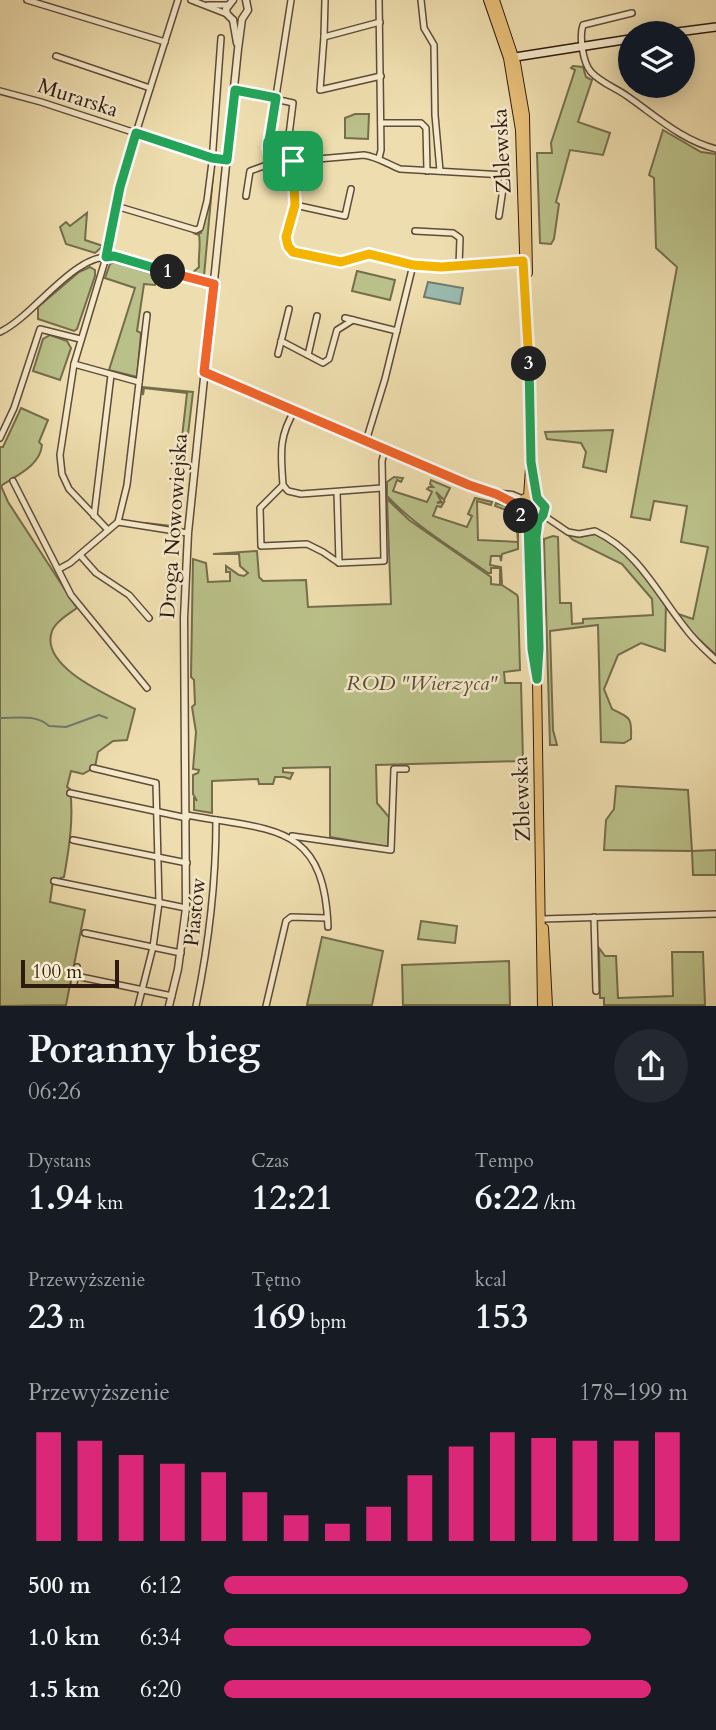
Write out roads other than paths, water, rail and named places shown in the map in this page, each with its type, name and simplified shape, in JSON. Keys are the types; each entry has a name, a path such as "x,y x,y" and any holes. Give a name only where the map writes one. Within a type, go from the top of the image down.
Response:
{"main road":[{"name":"Zblewska","path":"488,0 511,57 520,130 531,462 527,500"},
{"name":"Zblewska","path":"495,0 525,122 529,268 527,303"},
{"path":"695,30 716,27"},
{"path":"511,57 618,40"},
{"path":"527,500 543,503 536,519 521,516 527,500"},
{"name":"Zblewska","path":"536,519 542,1006"},
{"name":"Zblewska","path":"542,919 546,936 548,1006"}],"street":[{"path":"27,0 165,42"},
{"path":"108,530 69,489 62,474 60,455 80,340 106,257 120,187 178,0"},
{"path":"191,0 208,5 230,17 242,19"},
{"path":"272,163 268,148 291,0"},
{"path":"325,0 320,90 380,76"},
{"path":"379,0 379,158"},
{"path":"421,0 424,28 434,45 435,115 440,171"},
{"name":"Droga Nowowiejska","path":"169,1006 181,953 186,908 184,618 188,533 238,49 242,19 248,10 245,1"},
{"path":"208,5 230,2"},
{"name":"Droga Nowowiejska","path":"230,2 230,17 238,49"},
{"path":"632,13 583,26 583,45 590,71 674,130 716,149"},
{"path":"324,37 380,22"},
{"path":"116,206 196,230 200,228 212,158 221,38"},
{"path":"56,56 150,88"},
{"path":"235,90 293,103 288,143"},
{"name":"Murarska","path":"0,91 212,158 227,160"},
{"path":"381,123 421,123 426,128 427,171"},
{"path":"246,196 250,171 272,163 364,155 379,158 400,169 505,175 499,216"},
{"path":"293,161 295,205 286,237 293,252 341,262 369,254 413,265 459,266 523,261"},
{"path":"295,205 345,216 351,189"},
{"path":"415,231 453,233 460,238 459,266"},
{"path":"0,332 82,265 94,259 114,256 214,284"},
{"path":"366,441 413,265"},
{"path":"278,354 289,309"},
{"path":"59,569 118,522 127,485 147,315"},
{"path":"308,355 317,316"},
{"path":"345,318 397,331"},
{"path":"281,341 323,363 329,359 337,330 353,320"},
{"path":"0,438 14,408 40,329 80,340"},
{"path":"74,364 139,383"},
{"path":"204,372 469,485 527,500"},
{"path":"94,516 111,375"},
{"path":"295,411 287,424 281,443 283,485 288,491 301,494 382,488"},
{"path":"283,485 260,508 261,546 307,544 339,563 384,561 382,458 385,449"},
{"path":"13,481 71,595 147,688"},
{"path":"337,492 339,563"},
{"path":"536,519 568,532 579,534 591,531 607,537 631,555 657,586 687,631 716,660"},
{"path":"118,522 188,533"},
{"path":"79,555 107,583 129,595 149,618"},
{"path":"93,768 156,783 159,902 153,947 138,1006"},
{"path":"70,793 158,813 216,820 289,836 391,850 394,769 406,769"},
{"path":"78,805 79,796"},
{"name":"Piastów","path":"196,1006 208,951 214,903 216,820"},
{"path":"81,832 76,840 187,863"},
{"path":"289,836 307,851 315,864 323,885 328,927"},
{"path":"62,873 57,881 186,908"},
{"path":"542,919 716,914"},
{"path":"266,1006 286,921 292,917 327,918"},
{"path":"594,917 596,991"},
{"path":"83,941 86,931 181,953"},
{"path":"74,983 77,967"},
{"path":"76,975 172,996"}],"water":[{"path":"428,282 463,288 460,304 424,297"}],"waterway":[{"path":"0,718 32,718 49,726 66,727 99,715 107,718"}],"park label":[{"name":"ROD \"Wierzyca\"","path":"422,683"}]}
